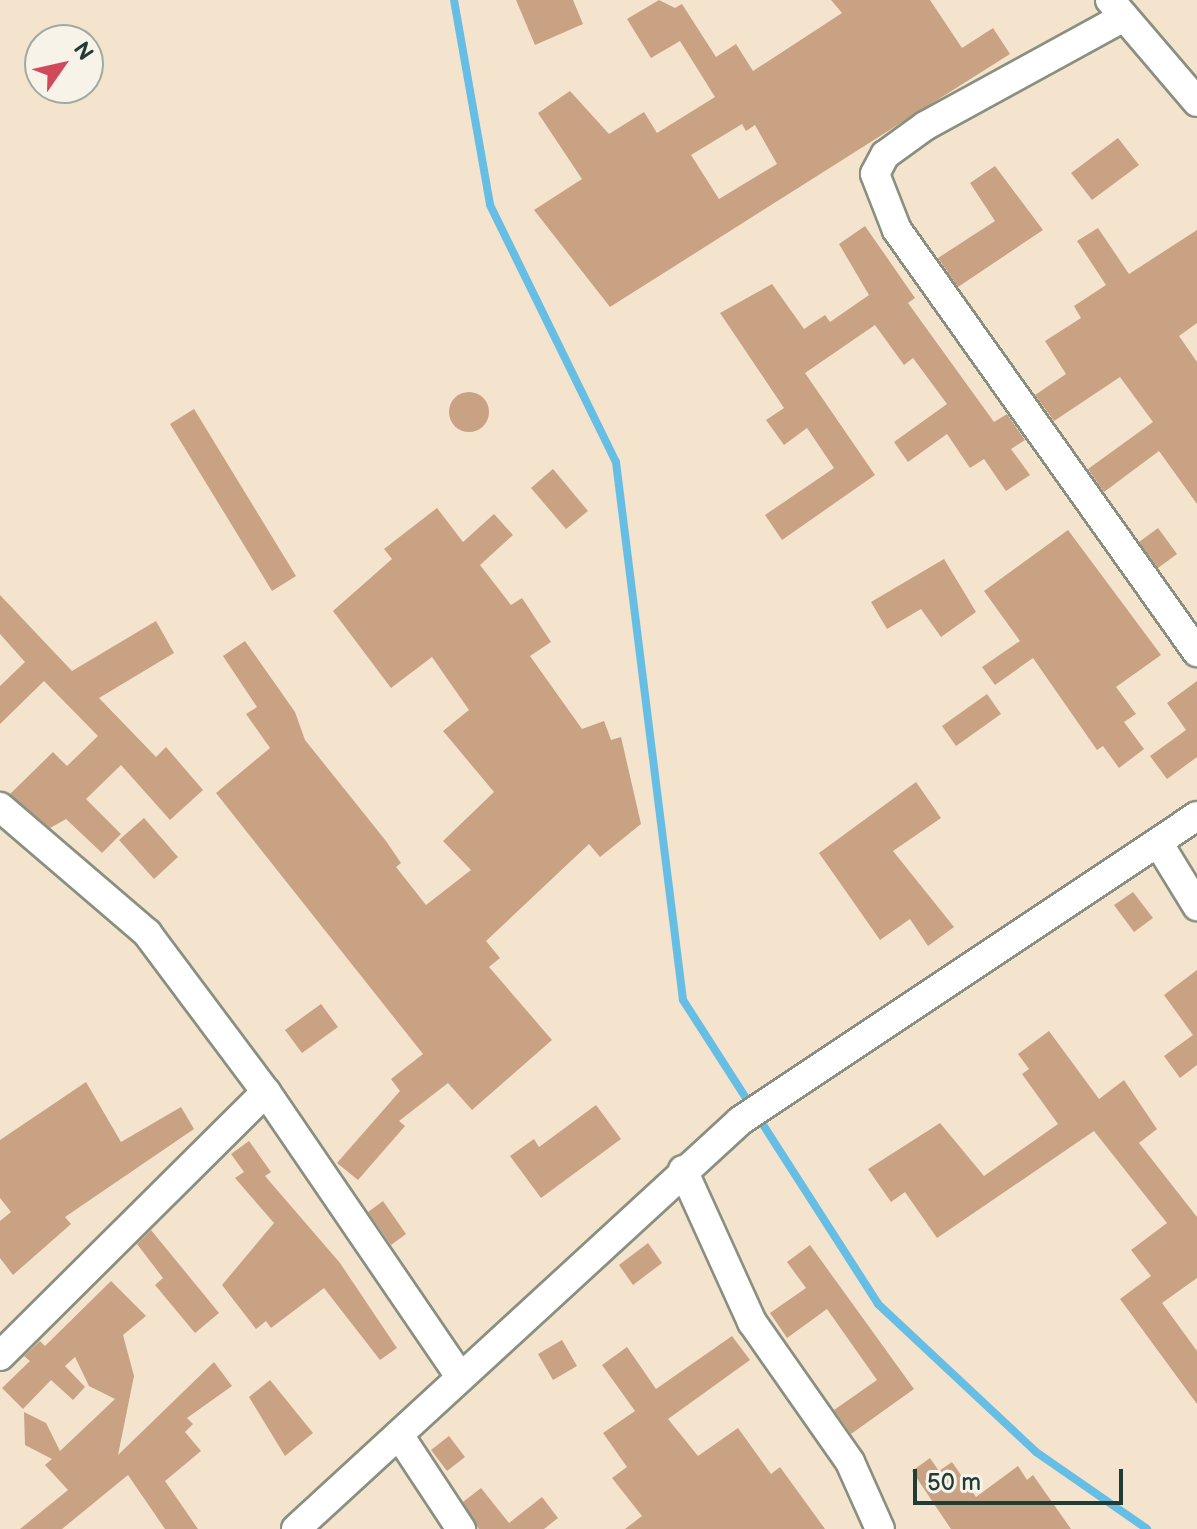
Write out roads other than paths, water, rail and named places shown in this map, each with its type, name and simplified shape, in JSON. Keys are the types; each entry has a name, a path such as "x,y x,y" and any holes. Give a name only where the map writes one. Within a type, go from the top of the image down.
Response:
{"street":[{"path":"1197,102 1117,8 925,126 885,155 875,174 897,230 1197,652"},
{"path":"0,807 147,933 266,1092 458,1373"},
{"path":"296,1529 399,1435 458,1373 683,1170 778,1094 1197,816"},
{"path":"1159,844 1197,906"},
{"path":"0,1356 266,1092"},
{"path":"683,1170 752,1322 850,1462 880,1529"},
{"path":"399,1435 461,1529"}],"waterway":[{"path":"454,0 490,205 616,462 683,1000 878,1304 1036,1452 1147,1529"}]}
